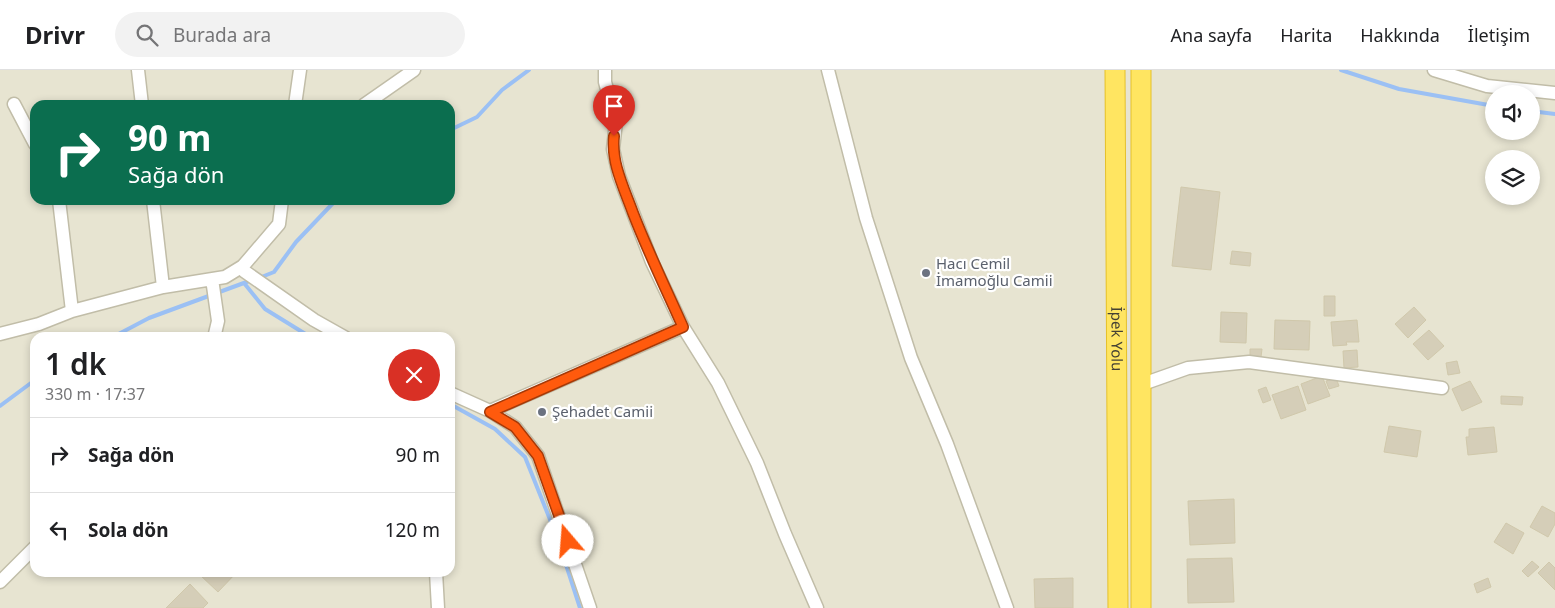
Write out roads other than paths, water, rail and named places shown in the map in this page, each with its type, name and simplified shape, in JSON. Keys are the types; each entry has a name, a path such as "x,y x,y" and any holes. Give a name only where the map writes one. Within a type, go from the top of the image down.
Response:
{"highway":[{"name":"İpek Yolu","path":"1115,70 1118,608"},
{"name":"İpek Yolu","path":"1141,70 1141,608"}],"street":[{"path":"138,70 141,100"},
{"path":"296,100 300,70"},
{"path":"371,100 414,70"},
{"path":"605,70 605,82 616,122 613,150 619,176 652,262 683,327 718,383 757,463 817,608"},
{"path":"828,70 866,218 911,358 948,444 1006,608"},
{"path":"1434,70 1488,86 1555,93"},
{"path":"14,104 30,134"},
{"path":"61,205 72,311"},
{"path":"154,205 163,287"},
{"path":"279,224 281,205"},
{"path":"0,334 39,324 72,311 163,287 216,282 244,268 279,224 289,205"},
{"path":"244,268 314,320 335,332"},
{"path":"215,332 218,321 216,282"},
{"path":"490,412 683,327"},
{"path":"1140,386 1188,368 1249,362 1442,388"},
{"path":"455,395 490,412 515,427 538,456 590,608"},
{"path":"0,582 30,552"},
{"path":"436,577 438,608"}],"waterway":[{"path":"455,128 477,117 502,90 529,70"},
{"path":"1341,70 1399,89 1485,104"},
{"path":"1540,112 1555,114"},
{"path":"259,278 274,272 296,242 331,205"},
{"path":"122,332 149,318 252,280"},
{"path":"244,283 265,309 302,332"},
{"path":"0,406 30,384"},
{"path":"455,407 495,429 525,457 557,537 580,608"}],"place":[{"name":"Hacı Cemil İmamoğlu Camii","path":"926,273"},
{"name":"Şehadet Camii","path":"542,412"}]}
